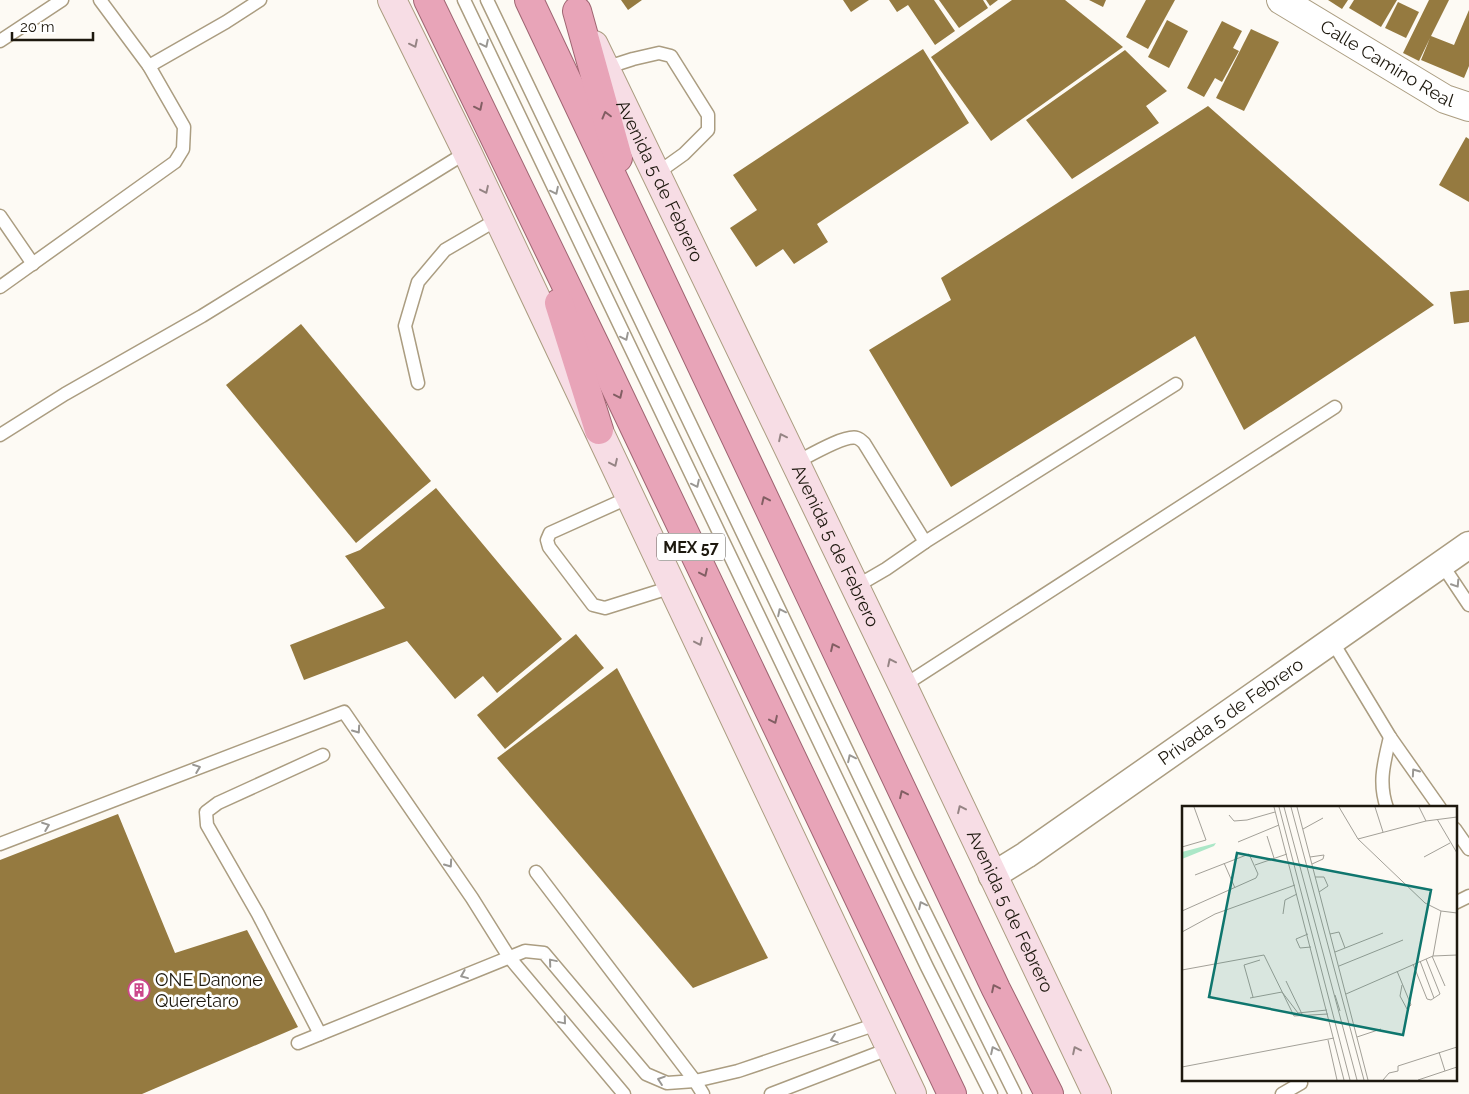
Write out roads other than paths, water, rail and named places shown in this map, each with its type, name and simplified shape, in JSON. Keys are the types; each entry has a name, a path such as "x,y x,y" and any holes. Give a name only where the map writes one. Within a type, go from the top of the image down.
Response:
{"highway":[{"name":"MEX 57","path":"428,0 952,1094"},
{"path":"529,0 996,989 1049,1094"},
{"path":"575,6 637,230"},
{"path":"532,215 598,430"}],"main road":[{"path":"392,0 467,152 912,1094"},
{"name":"Avenida 5 de Febrero","path":"575,6 903,686 1097,1094"}],"street":[{"name":"Calle Camino Real","path":"1280,0 1445,99 1469,107"},
{"name":"Privada 5 de Febrero","path":"992,876 1026,855 1469,545"}],"lane":[{"path":"0,42 62,0"},
{"path":"0,287 175,162 183,149 184,127 149,66 100,0"},
{"path":"149,66 226,22 260,0"},
{"path":"464,0 927,967 991,1094"},
{"path":"486,0 909,880 1015,1094"},
{"path":"605,68 659,53 671,56 708,115 708,130 684,154 656,174"},
{"path":"0,435 65,394 202,316 467,152"},
{"path":"0,216 33,264"},
{"path":"418,383 405,326 418,282 444,250 498,219"},
{"path":"855,587 1176,384"},
{"path":"903,686 1335,406"},
{"path":"795,463 828,446 857,438 864,443 925,542"},
{"path":"630,496 550,533 547,540 549,547 592,605 605,608 672,587"},
{"path":"1441,563 1469,605"},
{"path":"1332,642 1390,737 1439,806"},
{"path":"0,844 344,712 472,898 509,957 624,1094"},
{"path":"1386,806 1383,796 1382,774 1390,737"},
{"path":"320,1034 258,914 207,825 206,812 218,803 323,755"},
{"path":"1456,830 1469,849"},
{"path":"536,872 703,1094"},
{"path":"1456,902 1469,896"},
{"path":"298,1043 525,951 544,953 646,1074 667,1083 695,1081 738,1071 880,1023"},
{"path":"771,1094 891,1048"},
{"path":"1282,1094 1302,1084"}],"place":[{"name":"ONE Danone Queretaro","path":"139,990"}]}
